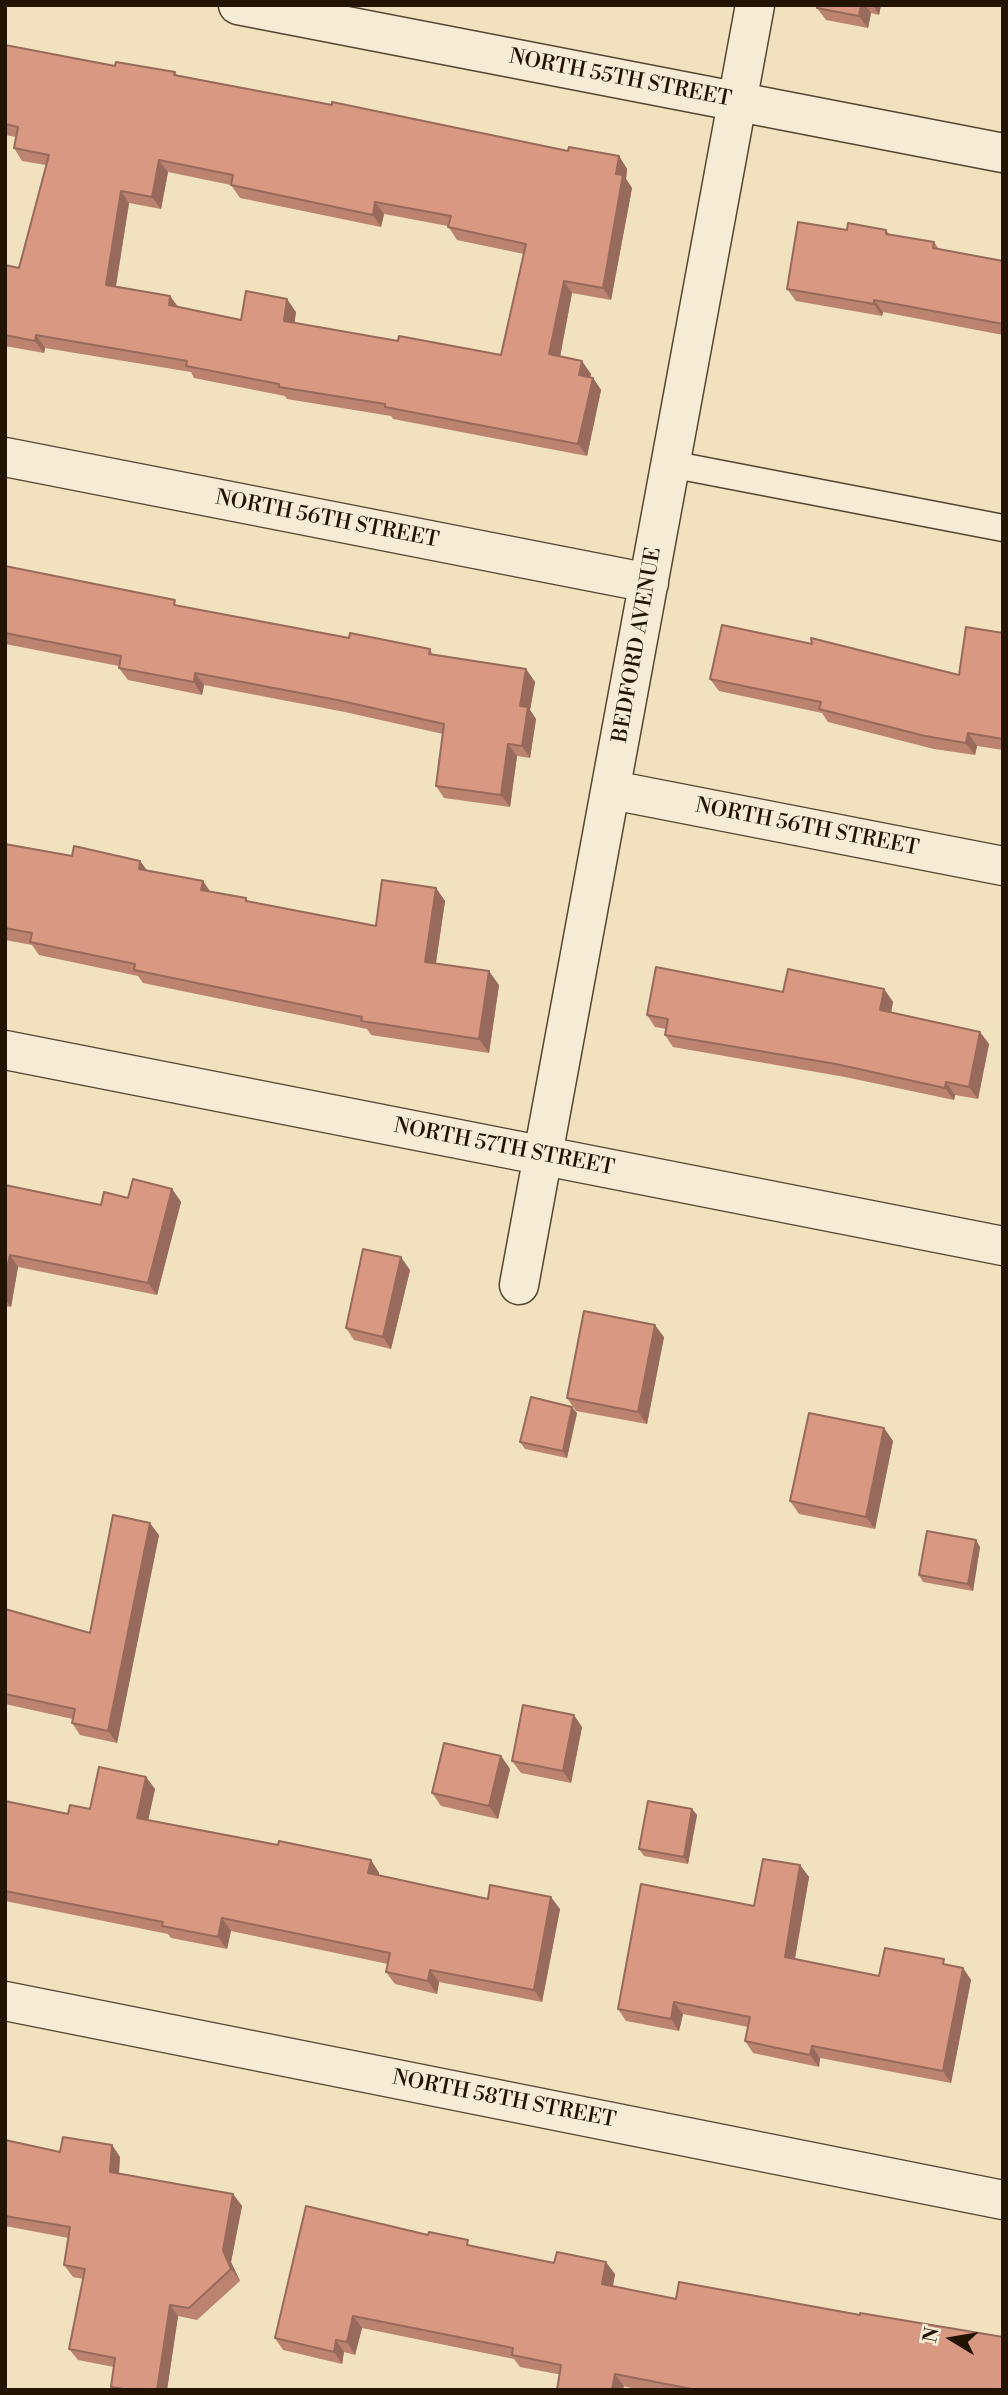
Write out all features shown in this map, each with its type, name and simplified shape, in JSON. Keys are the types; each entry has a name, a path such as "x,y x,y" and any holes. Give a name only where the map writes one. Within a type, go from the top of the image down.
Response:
{"street":[{"name":"NORTH 55TH STREET","path":"238,5 1003,153"},
{"name":"BEDFORD AVENUE","path":"519,1285 755,5"},
{"name":"NORTH 56TH STREET","path":"5,457 649,583"},
{"name":"NORTH 56TH STREET","path":"612,790 1003,866"},
{"name":"NORTH 57TH STREET","path":"5,1050 1003,1245"},
{"name":"NORTH 58TH STREET","path":"5,2001 1003,2200"}],"lane":[{"path":"670,464 1003,528"}],"building":[{"path":"818,5 861,5 859,16 817,8"},
{"path":"5,45 115,66 116,62 175,72 174,75 332,105 332,102 568,151 569,147 619,156 616,174 623,175 603,288 564,281 549,354 582,361 579,375 593,378 578,444 385,407 385,404 279,387 279,384 186,366 187,361 36,335 35,341 5,335 5,265 19,268 49,155 14,148 18,127 5,124","holes":["159,160 233,175 231,185 373,215 375,202 451,216 448,227 526,244 501,355 399,336 398,341 284,321 287,299 246,291 241,320 169,305 170,296 106,285 121,191 152,197"]},
{"path":"798,222 847,230 848,223 886,230 886,234 934,242 933,248 1003,261 1003,324 874,300 874,304 787,289"},
{"path":"5,566 175,600 174,605 349,638 350,633 430,649 429,654 526,669 520,706 528,707 522,746 508,744 501,795 436,786 444,724 195,673 194,682 119,668 121,656 5,633"},
{"path":"722,625 812,644 811,638 959,675 966,627 1003,633 1003,739 968,733 966,743 925,736 819,709 821,702 710,679"},
{"path":"5,844 72,856 74,846 140,861 139,869 203,881 201,890 376,926 382,880 436,888 425,962 489,971 479,1039 361,1021 362,1017 134,970 135,964 30,942 32,933 5,928"},
{"path":"656,967 783,992 788,969 884,989 880,1010 980,1032 969,1087 946,1082 945,1088 836,1064 665,1035 668,1019 647,1015"},
{"path":"133,1179 172,1189 148,1283 10,1255 5,1277 5,1185 101,1205 104,1192 128,1198"},
{"path":"363,1249 401,1257 383,1337 346,1328"},
{"path":"584,1311 655,1325 638,1412 567,1398"},
{"path":"531,1397 572,1407 563,1451 520,1442"},
{"path":"809,1413 884,1428 866,1517 790,1501"},
{"path":"113,1515 150,1523 108,1731 72,1723 75,1709 5,1694 5,1609 90,1633"},
{"path":"927,1531 976,1540 968,1584 919,1575"},
{"path":"523,1705 574,1715 563,1771 512,1761"},
{"path":"444,1743 501,1756 489,1806 432,1793"},
{"path":"99,1767 146,1777 137,1818 278,1845 279,1841 371,1860 368,1873 488,1899 490,1885 551,1897 534,1990 430,1970 428,1981 386,1972 390,1953 222,1918 218,1937 162,1926 163,1922 5,1891 5,1801 68,1814 70,1805 90,1809"},
{"path":"648,1801 692,1809 684,1857 639,1849"},
{"path":"763,1859 800,1865 785,1957 879,1976 885,1948 944,1959 943,1964 963,1968 943,2071 812,2046 810,2055 745,2041 750,2017 674,2002 671,2019 618,2009 641,1884 754,1906"},
{"path":"63,2137 112,2145 110,2172 233,2194 223,2250 231,2269 189,2308 170,2305 157,2390 111,2387 115,2358 69,2349 85,2269 64,2265 70,2227 5,2216 5,2140 60,2152"},
{"path":"306,2206 428,2235 429,2232 468,2240 467,2245 554,2263 557,2252 606,2262 602,2284 676,2299 679,2282 860,2315 1003,2337 1003,2390 697,2390 615,2374 612,2390 557,2390 561,2365 512,2355 513,2348 353,2316 347,2342 336,2340 334,2352 275,2338"}]}
